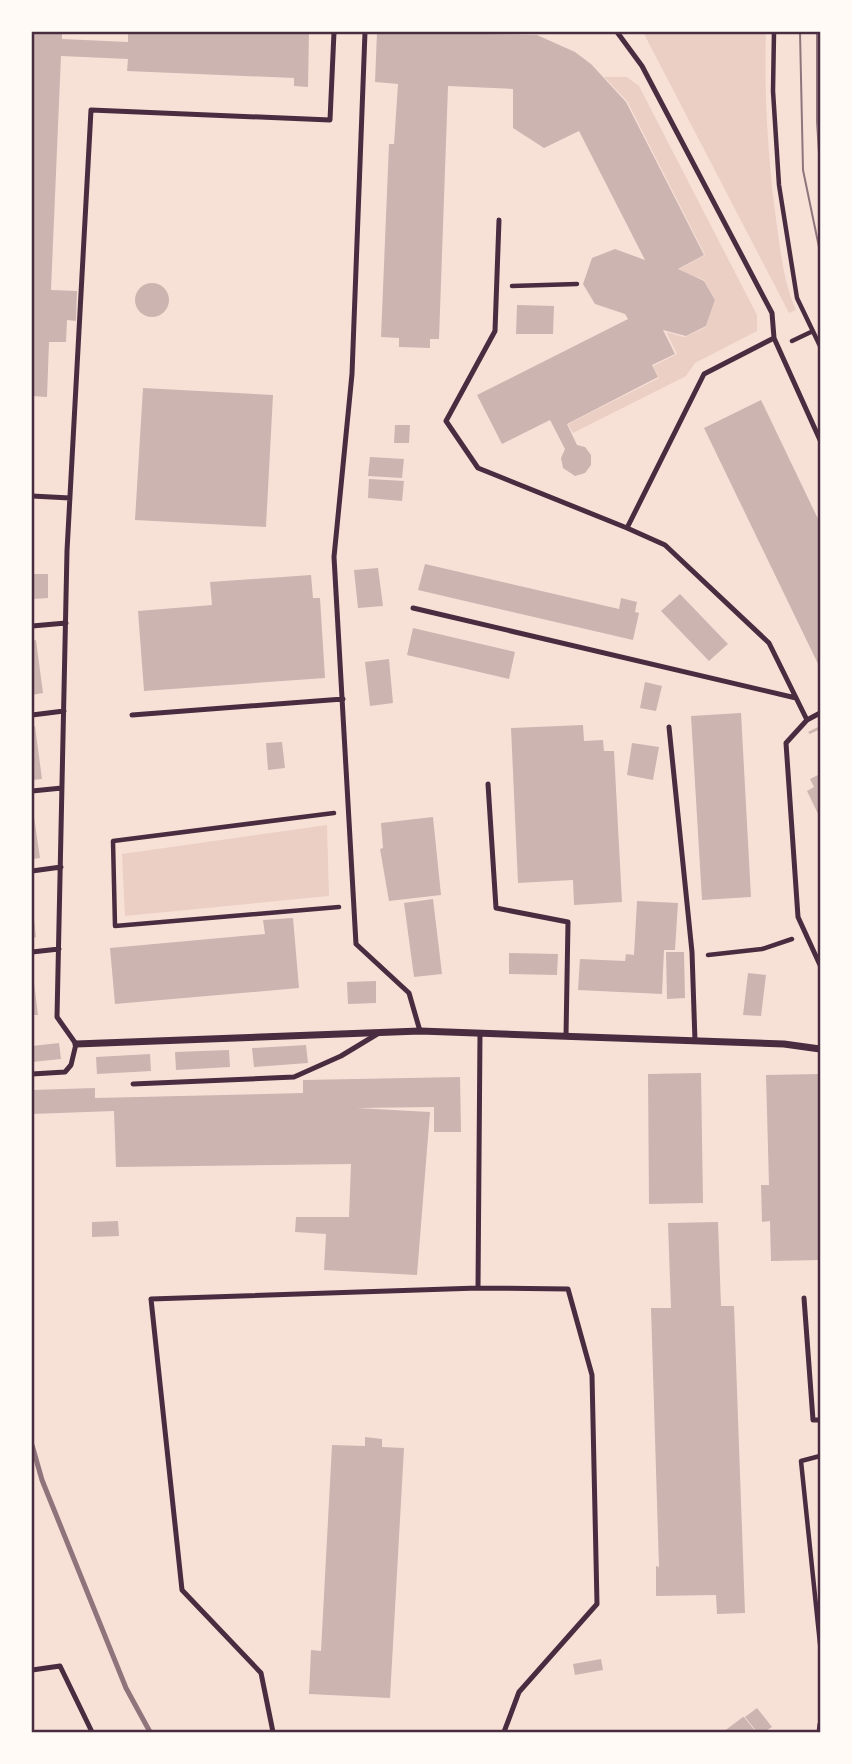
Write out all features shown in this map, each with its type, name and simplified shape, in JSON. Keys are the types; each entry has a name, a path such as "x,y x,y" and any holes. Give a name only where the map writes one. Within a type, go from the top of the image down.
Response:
{"street":[{"path":"76,1044 421,1031 784,1044 821,1049"}],"lane":[{"path":"32,1074 65,1072 71,1065 76,1044 57,1017 70,498 91,110 330,120 334,32"},
{"path":"365,32 352,374 334,557 356,944 409,993 421,1031"},
{"path":"617,32 642,66 772,313 774,338 821,440"},
{"path":"499,220 495,331 446,421 478,468 666,545 769,643 807,720"},
{"path":"627,528 704,374 774,338"},
{"path":"32,496 70,498"},
{"path":"413,608 796,698"},
{"path":"32,626 66,622"},
{"path":"132,715 343,699"},
{"path":"32,715 64,711"},
{"path":"821,713 807,720 786,743 797,917 821,965"},
{"path":"669,727 692,956 695,1041"},
{"path":"488,784 496,908 568,922 566,1036"},
{"path":"32,791 62,788"},
{"path":"32,871 61,867"},
{"path":"32,952 59,949"},
{"path":"133,1084 294,1077 341,1056 379,1033"},
{"path":"478,1288 480,1033"},
{"path":"273,1732 261,1673 182,1590 151,1298 478,1288 568,1289 592,1375 597,1604 519,1692 504,1732"},
{"path":"804,1298 813,1420 821,1420"},
{"path":"32,1670 60,1666 92,1732"},
{"path":"819,1732 821,1724"}],"path":[{"path":"774,32 773,91 779,185 797,298 821,346"},
{"path":"497,286 577,284"},
{"path":"350,811 113,841 115,926 354,906"},
{"path":"692,956 762,949 806,934"},
{"path":"821,1456 801,1461 821,1644"}],"shaded area":[{"path":"643,32 766,32 766,105 771,177 784,269 796,310 789,313"},
{"path":"604,77 627,77 639,86 757,315 757,331 695,363 686,376 573,433 568,424 659,378 653,366 677,354 666,332 685,337 706,327 715,300 704,280 679,269 705,255 627,101"},
{"path":"327,825 329,896 125,916 122,854"}],"building":[{"path":"32,32 62,32 62,39 128,42 128,32 309,32 308,87 294,86 294,78 127,71 128,59 61,56 51,290 77,291 76,321 67,320 66,342 49,342 47,397 32,396"},
{"path":"377,32 537,35 575,52 591,64 626,102 704,255 678,269 704,281 715,300 706,326 686,336 663,330 675,354 652,365 658,377 567,424 577,445 585,447 591,455 591,465 585,473 575,476 563,468 561,458 565,449 550,420 502,444 477,395 628,319 625,314 595,304 583,284 592,258 615,249 645,260 579,131 544,148 513,128 513,89 448,86 439,339 430,339 430,348 399,347 399,338 381,337 389,144 394,144 398,84 375,82"},
{"path":"152,283 164,288 169,300 164,312 152,317 140,312 135,300 140,288"},
{"path":"517,305 554,306 553,334 516,334"},
{"path":"143,388 273,395 266,527 135,520"},
{"path":"761,400 820,523 820,668 704,428"},
{"path":"395,425 410,425 409,443 394,443"},
{"path":"370,457 404,459 402,478 368,476"},
{"path":"369,479 404,481 402,501 368,498"},
{"path":"425,564 619,609 621,598 637,602 635,612 639,613 633,640 418,590"},
{"path":"378,568 383,606 358,608 354,570"},
{"path":"32,574 48,574 48,598 33,599"},
{"path":"311,575 313,598 320,598 325,678 144,691 138,611 212,605 210,582"},
{"path":"680,594 728,644 709,661 661,611"},
{"path":"413,628 515,652 509,679 407,655"},
{"path":"36,640 43,693 32,695 32,641"},
{"path":"389,659 393,703 370,706 365,662"},
{"path":"645,682 662,686 656,711 640,708"},
{"path":"741,713 751,897 702,900 691,716"},
{"path":"583,725 584,741 603,740 604,751 614,751 622,902 574,905 573,880 518,883 511,728"},
{"path":"32,726 35,726 42,779 32,780"},
{"path":"820,726 820,735 818,730 810,734 808,732"},
{"path":"282,742 285,768 268,770 266,743"},
{"path":"632,743 659,747 653,780 627,775"},
{"path":"820,774 820,818 807,791 814,787 810,779"},
{"path":"32,803 40,858 32,859"},
{"path":"433,817 441,895 389,901 380,849 383,848 381,823"},
{"path":"433,899 442,974 414,977 404,903"},
{"path":"637,901 678,903 675,950 664,950 662,994 578,990 580,959 625,961 626,954 634,955"},
{"path":"32,909 36,937 32,938"},
{"path":"293,918 299,988 115,1004 110,948 265,934 263,920"},
{"path":"666,952 684,952 685,998 667,999"},
{"path":"509,953 558,954 557,975 509,974"},
{"path":"32,966 38,1015 32,1015"},
{"path":"748,973 766,975 761,1016 743,1015"},
{"path":"376,981 376,1003 348,1004 347,982"},
{"path":"59,1043 61,1059 32,1062 32,1046"},
{"path":"306,1045 308,1063 254,1067 252,1048"},
{"path":"229,1050 230,1067 176,1070 175,1052"},
{"path":"150,1054 151,1071 97,1074 96,1057"},
{"path":"701,1073 703,1203 649,1204 648,1074"},
{"path":"819,1074 820,1260 771,1261 770,1221 762,1222 761,1185 769,1185 766,1075"},
{"path":"460,1077 461,1132 434,1132 434,1107 357,1108 430,1112 417,1275 324,1270 326,1234 295,1232 296,1217 349,1217 351,1164 116,1167 114,1111 32,1114 32,1090 95,1088 95,1098 303,1093 303,1080"},
{"path":"118,1221 119,1236 92,1237 92,1222"},
{"path":"718,1222 721,1306 734,1306 745,1613 717,1614 716,1595 656,1596 656,1566 659,1567 651,1308 671,1308 668,1223"},
{"path":"365,1437 382,1439 382,1447 404,1448 390,1698 309,1694 311,1650 321,1651 332,1445 365,1446"},
{"path":"601,1659 603,1670 575,1675 573,1664"},
{"path":"757,1708 772,1727 764,1732 757,1732 745,1717"},
{"path":"743,1717 756,1732 723,1732"}],"tram line":[{"path":"800,32 803,170 820,252"},
{"path":"817,32 820,169"}],"railway":[{"path":"32,1445 42,1480 126,1688 150,1732"}]}
